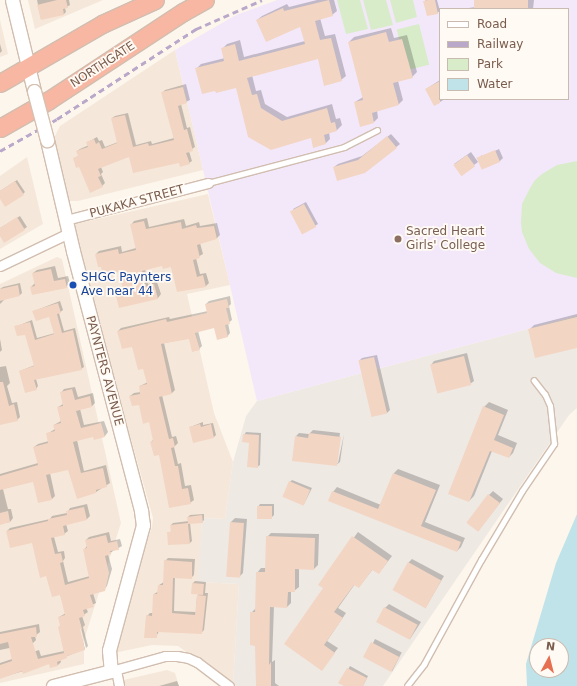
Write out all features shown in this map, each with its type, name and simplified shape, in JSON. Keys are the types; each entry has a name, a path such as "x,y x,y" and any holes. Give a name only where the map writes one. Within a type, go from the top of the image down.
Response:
{"highway":[{"path":"0,83 28,65 124,13 155,0"},
{"name":"NORTHGATE","path":"0,128 43,104 183,12 205,0"}],"street":[{"name":"PAYNTERS AVENUE","path":"12,0 68,227 141,511 142,526 109,650 113,670"},
{"name":"PUKAKA STREET","path":"0,266 61,235 68,227 208,183"},
{"path":"54,686 166,656 188,658 197,662 229,686"},
{"path":"113,670 119,686"}],"lane":[{"path":"208,183 344,147 377,130"},
{"path":"407,686 424,664 481,560 522,491 554,444 550,406 545,395 534,381"}],"shaded area":[{"path":"28,0 103,0 35,29"},
{"name":"Sacred Heart Girls' College","path":"277,0 577,0 577,316 257,401 175,50 236,15"},
{"path":"0,20 8,54 0,57"},
{"path":"175,50 203,170 78,201 67,201 52,142 60,126"},
{"path":"27,157 43,224 0,249 0,176"},
{"path":"208,194 230,285 187,294 214,413 233,462 225,519 202,518 199,582 239,584 233,684 178,646 152,645 114,653 115,634 152,527 153,518 71,225"},
{"path":"57,257 62,259 121,523 84,640 84,664 0,683 0,284"},
{"path":"577,316 577,408 569,415 383,686 236,686 233,684 239,584 198,582 202,518 225,519 233,462 246,416 257,401"},
{"path":"167,670 175,673 179,686 121,686 119,681"}],"green space":[{"path":"337,0 360,0 368,29 346,34"},
{"path":"363,0 386,0 393,25 371,30"},
{"path":"390,0 413,0 417,17 396,23"},
{"path":"419,24 429,65 407,70 397,30"},
{"path":"577,161 577,278 556,273 540,263 529,249 522,232 521,223 522,204 535,180 557,165"}],"water":[{"path":"577,514 577,686 527,686 526,664 529,654 529,678 569,678 569,638 534,638 556,563"}],"building":[{"path":"57,0 66,0 68,8 63,9 64,15 41,20 37,5"},
{"path":"329,0 333,16 315,21 320,40 331,38 342,81 324,86 318,59 247,78 252,95 257,94 261,108 282,121 327,108 331,123 335,122 337,131 324,135 326,144 313,148 311,138 271,150 248,137 236,88 216,93 215,91 202,94 195,68 224,61 221,48 235,44 239,61 305,44 300,27 266,42 256,20 283,8 284,11"},
{"path":"435,0 438,14 427,16 423,1"},
{"path":"474,0 528,0 528,8 474,8"},
{"path":"386,32 389,42 402,39 413,78 393,83 399,105 372,113 374,123 360,127 354,102 363,100 348,42"},
{"path":"439,82 440,103 434,106 425,89"},
{"path":"183,87 187,103 178,106 184,130 187,129 193,151 186,153 190,164 180,167 179,163 133,173 129,157 98,169 101,176 98,177 103,187 90,193 79,167 76,168 73,158 78,156 76,151 88,147 86,142 94,139 96,144 99,142 102,149 117,143 111,118 125,115 133,147 148,143 149,146 174,140 161,92"},
{"path":"387,136 397,148 365,173 337,181 333,167 358,160"},
{"path":"495,150 500,162 482,170 477,158"},
{"path":"467,155 475,166 461,176 453,165"},
{"path":"15,181 24,195 5,207 0,199 0,191"},
{"path":"304,204 316,227 302,234 290,212"},
{"path":"17,217 25,230 4,243 0,236 0,228"},
{"path":"144,221 146,229 181,222 182,229 196,225 197,228 214,226 217,239 197,245 200,258 193,260 197,277 203,275 206,287 177,292 171,267 163,269 162,266 142,271 145,287 154,284 158,299 119,308 115,292 123,290 119,272 106,275 105,271 102,272 101,267 98,267 95,254 118,249 119,254 136,250 130,224"},
{"path":"51,269 54,281 65,279 67,288 32,295 30,287 35,286 32,273"},
{"path":"18,285 20,296 0,301 0,289"},
{"path":"227,299 229,308 226,308 230,324 225,325 228,337 217,340 214,328 195,333 200,350 192,352 189,339 161,344 172,394 159,397 169,439 173,438 175,447 171,448 175,466 178,466 182,489 188,488 191,504 169,508 159,455 154,456 150,442 153,441 149,422 143,424 139,405 132,406 129,396 140,394 139,386 147,384 143,369 138,370 132,347 122,349 117,331 166,319 167,322 207,313 205,304"},
{"path":"58,303 61,313 57,314 62,333 73,330 82,370 34,380 37,390 25,393 19,371 34,366 25,335 17,336 14,326 30,322 35,340 54,334 49,317 36,321 32,311"},
{"path":"577,317 577,348 535,358 528,329"},
{"path":"464,356 471,385 437,394 430,364"},
{"path":"374,357 387,414 371,417 358,361"},
{"path":"0,382 3,382 9,406 14,404 18,421 0,425"},
{"path":"72,389 75,400 90,396 92,407 76,411 81,428 101,423 105,437 94,440 93,437 73,442 81,473 103,468 107,487 96,490 96,493 77,499 68,470 46,475 52,500 38,503 33,482 0,490 0,476 38,465 33,447 48,443 46,433 55,431 53,425 61,423 57,407 63,406 60,392"},
{"path":"483,406 504,415 494,440 513,448 509,458 490,451 469,502 448,494"},
{"path":"200,424 201,427 211,424 214,438 193,443 189,427"},
{"path":"309,433 341,437 337,466 292,461 295,436 308,438"},
{"path":"243,434 259,435 258,468 247,467 249,443 242,442"},
{"path":"393,473 436,490 421,526 461,542 457,552 328,501 332,491 378,509"},
{"path":"289,481 310,490 304,506 282,497"},
{"path":"488,494 500,503 478,532 466,523"},
{"path":"257,506 272,506 272,519 257,519"},
{"path":"84,507 87,520 63,526 65,535 51,538 55,554 61,553 63,562 60,563 65,585 89,578 83,549 87,548 85,540 106,535 108,543 117,541 119,550 110,551 111,554 105,556 109,573 105,591 90,595 94,607 83,610 85,616 79,618 85,650 67,656 67,658 57,662 58,666 50,668 49,664 23,674 22,671 0,679 0,665 12,661 8,642 0,644 0,634 36,627 37,637 31,637 38,659 64,653 58,627 60,626 58,617 65,615 60,595 52,597 46,576 40,578 32,543 10,548 6,531 48,521 48,519 67,515 66,511"},
{"path":"8,511 10,522 0,525 0,513"},
{"path":"202,515 203,523 188,524 190,544 168,545 167,532 171,532 170,525 188,523 187,517"},
{"path":"230,522 244,523 240,578 226,577"},
{"path":"266,536 315,538 314,570 295,569 295,592 288,592 287,608 270,607 269,665 271,662 271,686 256,686 255,646 250,645 250,612 255,612 256,572 265,572"},
{"path":"352,536 388,561 379,574 372,570 359,588 354,585 334,612 343,618 324,645 335,653 322,671 284,644 323,588 318,585"},
{"path":"164,560 192,562 192,579 173,578 172,613 195,615 197,595 206,596 202,634 157,632 157,638 144,638 146,615 152,616 153,594 157,594 158,585 163,585"},
{"path":"408,562 441,580 426,608 392,590"},
{"path":"192,583 204,584 203,595 191,594"},
{"path":"384,607 418,625 410,640 376,622"},
{"path":"371,642 399,657 391,672 363,657"},
{"path":"347,668 367,678 363,686 344,686 338,683"}],"railway":[{"path":"0,151 57,119 196,29 262,0"}],"place":[{"name":"Sacred Heart Girls' College","path":"398,239"},
{"name":"SHGC Paynters Ave near 44","path":"73,285"}]}
